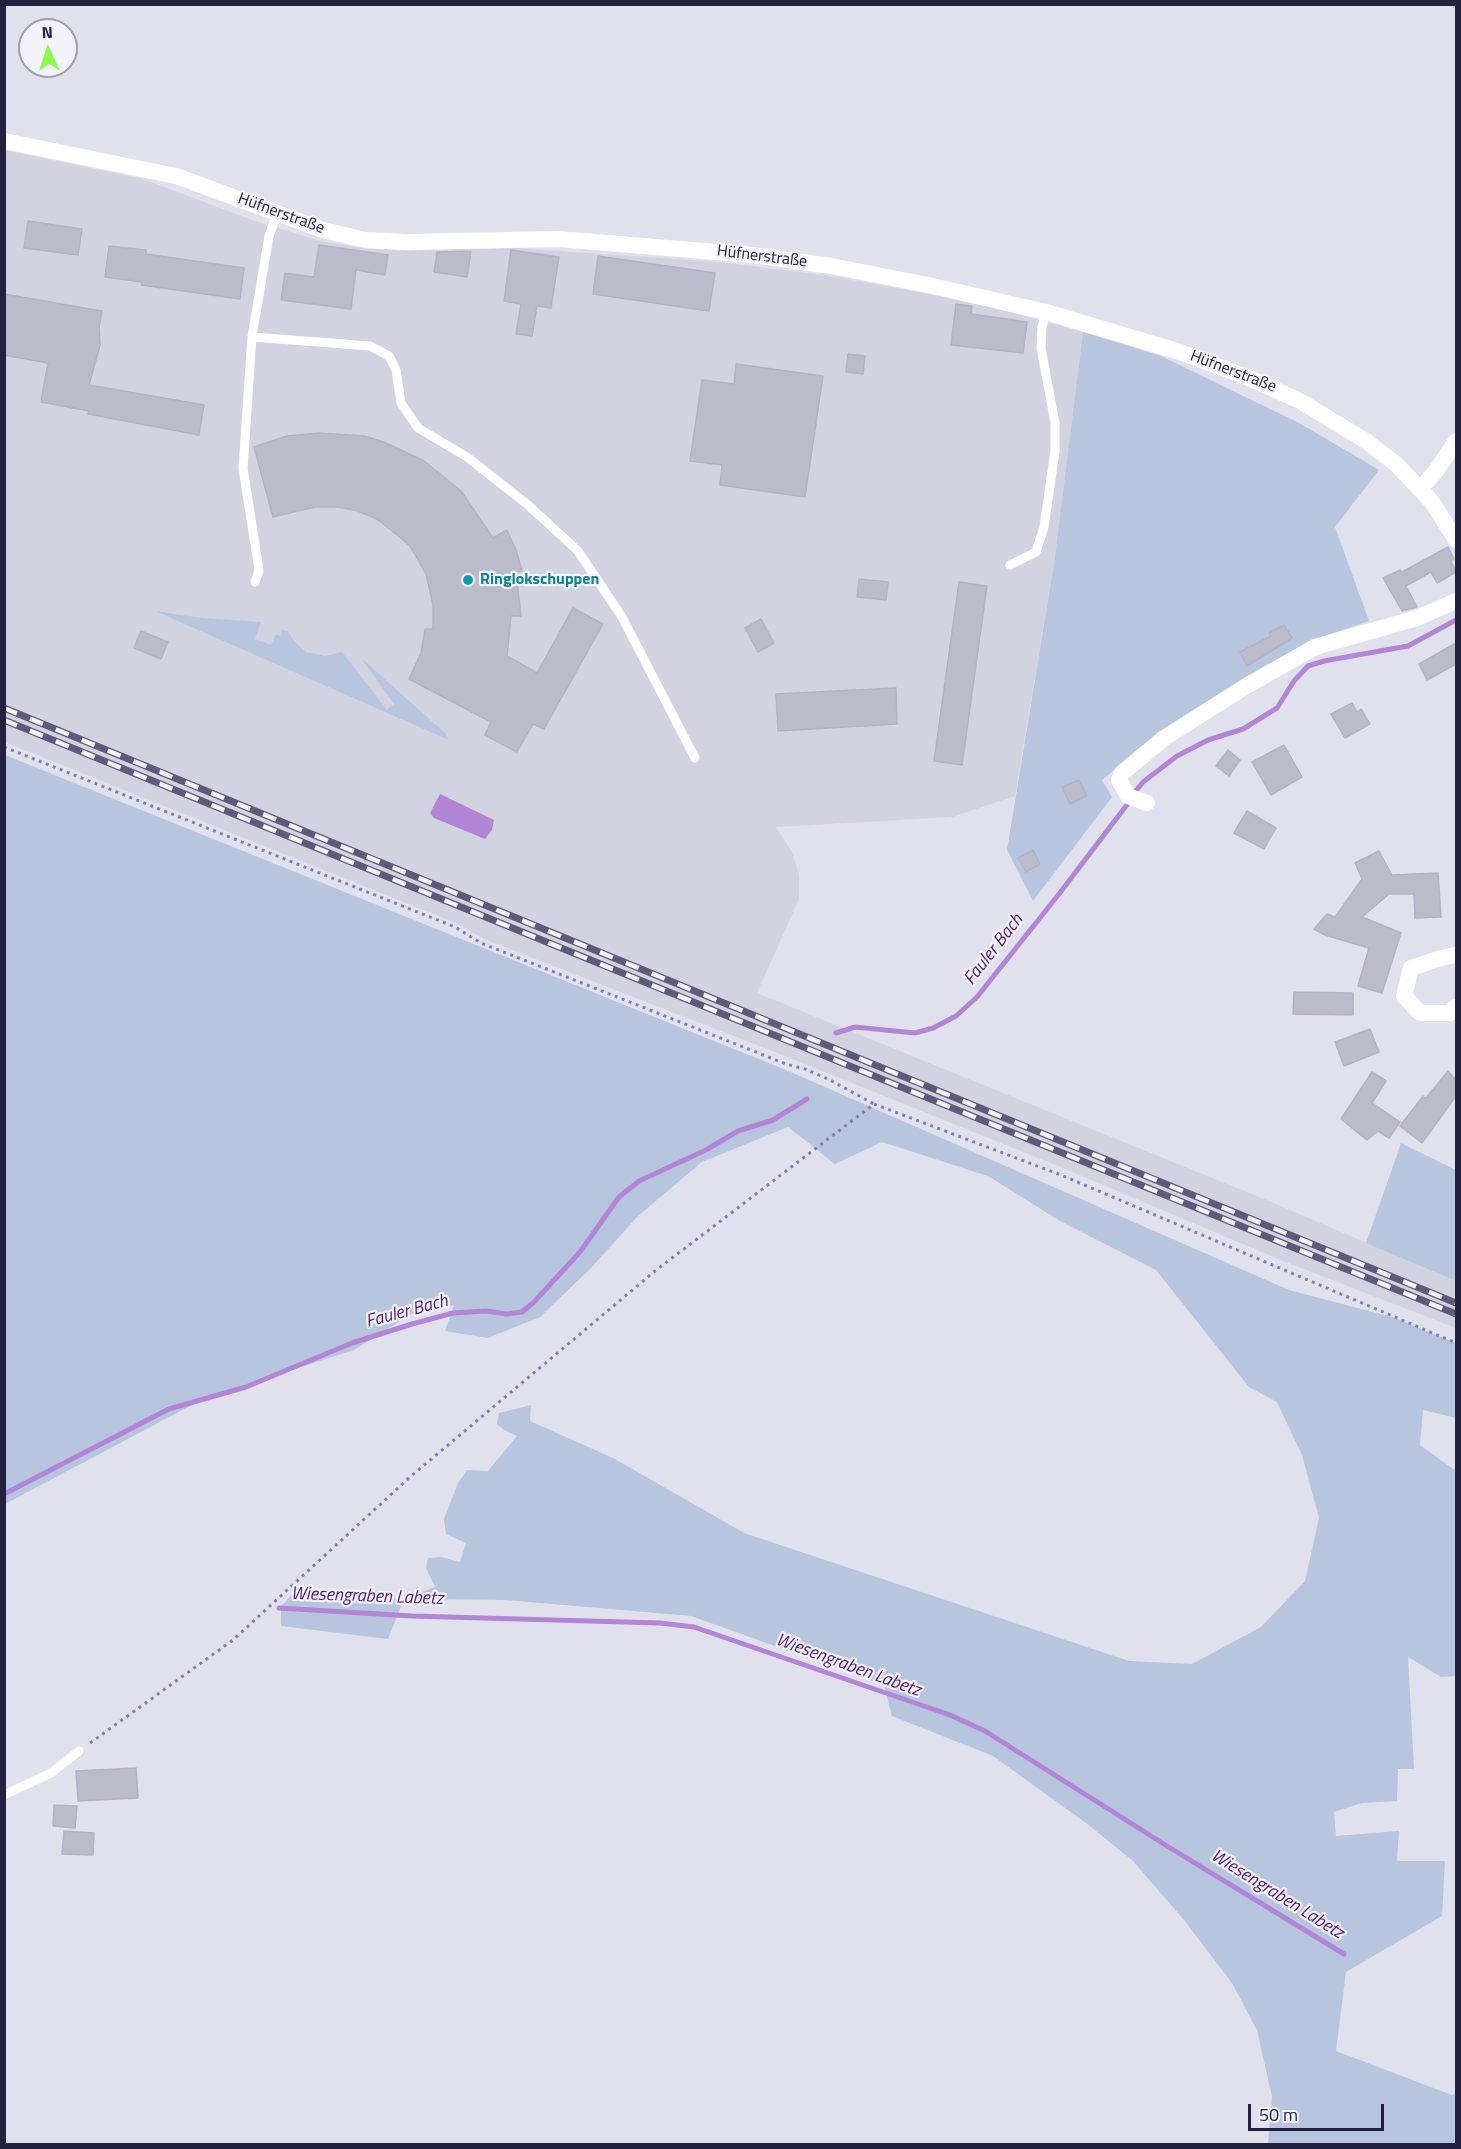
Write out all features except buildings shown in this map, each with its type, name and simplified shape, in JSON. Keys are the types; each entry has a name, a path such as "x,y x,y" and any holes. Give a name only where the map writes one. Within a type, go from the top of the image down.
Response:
{"street":[{"name":"Hüfnerstraße","path":"4,141 176,176 277,214 344,235 385,242 558,239 753,255 831,266 1046,312 1179,352 1277,389 1322,413 1386,456 1421,488 1456,540"},
{"path":"1421,488 1436,471 1456,441"},
{"path":"1147,803 1128,796 1119,780 1122,773 1164,738 1248,685 1315,647 1417,618 1456,601"},
{"path":"1456,955 1411,968 1404,996 1420,1013 1450,1012 1456,1008"}],"lane":[{"path":"255,582 259,570 243,468 252,337 269,236 277,214"},
{"path":"1010,564 1036,552 1044,527 1054,462 1054,423 1041,348 1042,327 1046,312"},
{"path":"252,337 370,346 389,356 396,370 401,403 418,428 467,457 528,505 578,550 622,618 695,758"},
{"path":"4,1795 51,1773 79,1751"}],"path":[{"path":"4,747 455,927 481,943 786,1064 805,1069 874,1104 1072,1180 1456,1343"},
{"path":"79,1751 233,1640 410,1477 646,1278 874,1104"}],"shaded area":[{"path":"4,150 143,179 252,220 320,241 368,249 409,251 515,248 720,262 824,275 973,302 1083,332 1054,564 1015,796 952,817 776,827 792,852 799,875 799,899 757,993 1264,1199 1456,1281 1456,1328 1283,1261 1063,1168 780,1054 484,939 456,923 5,742"},
{"path":"1083,332 1161,356 1301,424 1379,470 1335,527 1369,621 1313,640 1153,738 1102,780 1112,797 1033,901 1007,850 1054,564"},
{"path":"155,611 202,618 261,622 255,639 271,645 276,634 280,636 281,630 288,631 293,640 306,652 325,656 342,652 387,710 394,704 362,659 445,733 449,740"},
{"path":"5,755 786,1070 1289,1290 1392,1317 1456,1343 1456,1418 1423,1410 1420,1445 1456,1471 1456,1676 1441,1677 1408,1657 1414,1769 1398,1769 1397,1801 1362,1803 1334,1812 1336,1836 1399,1831 1397,1861 1445,1861 1442,1916 1346,1972 1336,2051 1452,2095 1456,2094 1456,2144 1268,2144 1272,2097 1257,2030 1232,1983 1184,1920 1133,1861 1086,1823 993,1756 892,1716 884,1685 691,1616 506,1600 404,1599 435,1587 426,1568 428,1558 441,1557 460,1562 466,1543 446,1534 444,1519 458,1483 467,1470 488,1471 517,1436 497,1424 499,1413 531,1405 530,1421 613,1458 744,1533 1129,1661 1192,1664 1261,1627 1305,1581 1319,1518 1302,1455 1277,1402 1249,1387 1156,1270 1060,1221 988,1176 882,1142 835,1164 788,1127 702,1162 638,1216 591,1268 540,1317 488,1338 445,1331 454,1305 418,1310 354,1350 207,1397 5,1504"},
{"path":"440,794 494,820 492,830 485,839 434,818 430,813"},
{"path":"1401,1143 1456,1170 1456,1281 1366,1243"},
{"path":"297,1590 404,1599 388,1639 281,1626 281,1606"}],"waterway":[{"name":"Fauler Bach","path":"1135,792 1143,782 1177,756 1208,740 1243,729 1277,708 1294,681 1308,666 1408,646 1456,620"},
{"name":"Fauler Bach","path":"836,1033 855,1027 915,1033 933,1028 956,1016 977,997 1129,802"},
{"name":"Fauler Bach","path":"4,1494 169,1409 246,1387 352,1343 453,1313 522,1312 580,1252 619,1197 639,1181 706,1150 738,1131 773,1120 807,1099"},
{"name":"Wiesengraben Labetz","path":"279,1608 412,1616 660,1623 694,1627 950,1715 985,1731 1344,1954"}],"railway":[{"path":"4,708 1456,1303"},
{"path":"4,720 1456,1314"}],"place":[{"name":"Ringlokschuppen","path":"468,580"}]}
